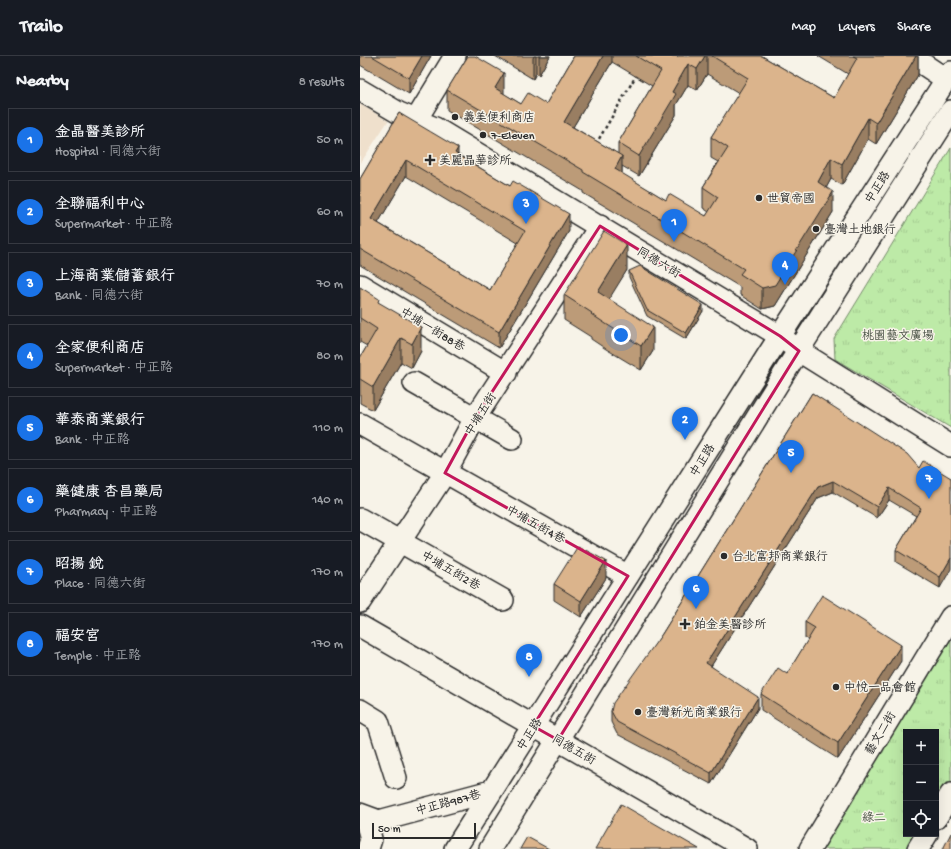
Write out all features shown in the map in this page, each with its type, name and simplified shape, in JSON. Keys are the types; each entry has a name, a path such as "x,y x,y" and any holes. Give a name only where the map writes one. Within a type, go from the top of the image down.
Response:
{"street":[{"path":"416,120 456,56"},
{"path":"911,56 949,76"},
{"name":"中正路","path":"455,849 780,336 949,76"},
{"name":"同德六街","path":"360,90 399,113 435,128 600,226 780,336 799,351 951,446"},
{"name":"中正路","path":"490,849 799,351 951,110"},
{"name":"中埔五街","path":"360,602 444,473 475,418 506,373 600,226"},
{"name":"中埔一街88巷","path":"360,285 506,373"},
{"path":"414,383 512,439"},
{"name":"中埔五街4巷","path":"360,424 628,576"},
{"name":"中埔五街2巷","path":"360,519 503,600"},
{"name":"藝文二街","path":"810,849 951,617"},
{"name":"同德五街","path":"360,626 747,849"},
{"path":"360,710 378,721 396,778"},
{"name":"中正路987巷","path":"362,815 379,821 491,791"},
{"path":"939,813 951,794"},
{"path":"362,815 371,839 368,849"},
{"path":"918,849 925,837"}],"path":[{"path":"593,150 640,69"}],"highlighted area":[{"path":"600,226 780,336 799,351 558,740 533,726 628,576 445,473 475,418"}],"shaded area":[{"path":"360,104 388,121 360,164"}],"green space":[{"name":"桃園藝文廣場","path":"951,148 951,428 835,359 834,339"},
{"name":"綠二","path":"951,628 951,786 939,805 939,729 903,729 903,837 919,837 912,849 817,849"}],"building":[{"path":"372,56 422,56 409,78"},
{"path":"468,56 475,56 504,73 495,88 521,104 528,93 546,104 574,56 603,56 564,122 622,156 615,169 666,200 669,194 706,216 718,197 703,187 728,148 711,137 748,78 712,56 762,56 834,98 857,58 853,56 916,56 876,123 868,118 842,164 831,158 818,182 833,192 775,285 762,288 740,274 744,269 583,172 583,170 447,90"},
{"path":"636,56 705,56 697,69 688,64 672,92 676,94 639,156 618,143 661,71"},
{"path":"399,113 458,148 455,153 510,186 513,181 569,214 499,332 360,249 360,179","holes":["406,160 525,231 490,290 371,219"]},
{"path":"604,231 627,245 598,292 653,327 641,346 564,295"},
{"path":"640,266 703,305 686,333 647,310 629,271"},
{"path":"360,287 379,299 378,302 421,327 412,344 401,338 373,387 360,379 360,358 377,329 360,318"},
{"path":"812,393 907,454 919,468 923,461 951,478 951,558 940,577 896,550 921,508 889,488 877,507 833,481 818,487 706,663 758,697 711,773 617,722 611,711 613,703 662,634"},
{"path":"578,546 606,561 581,601 554,584"},
{"name":"中悅一品會館","path":"822,595 901,645 838,743 761,694 778,668 787,674 815,628 805,622"},
{"path":"621,804 699,849 595,849"},
{"path":"951,833 951,849 943,849"},
{"path":"527,837 549,849 520,849"}],"place":[{"name":"義美便利商店","path":"455,117"},
{"name":"7-Eleven","path":"483,135"},
{"name":"美麗晶華診所","path":"430,160"},
{"name":"世貿帝國","path":"759,198"},
{"name":"上海商業儲蓄銀行","path":"526,224"},
{"name":"臺灣土地銀行","path":"816,229"},
{"name":"金晶醫美診所","path":"674,242"},
{"name":"全家便利商店","path":"785,285"},
{"name":"全聯福利中心","path":"685,440"},
{"name":"華泰商業銀行","path":"791,473"},
{"name":"昭揚 銳","path":"929,499"},
{"name":"台北富邦商業銀行","path":"724,556"},
{"name":"藥健康 杏昌藥局","path":"696,609"},
{"name":"鉑金美醫診所","path":"685,624"},
{"name":"福安宮","path":"529,677"},
{"name":"中悅一品會館","path":"836,687"},
{"name":"臺灣新光商業銀行","path":"638,712"}]}
